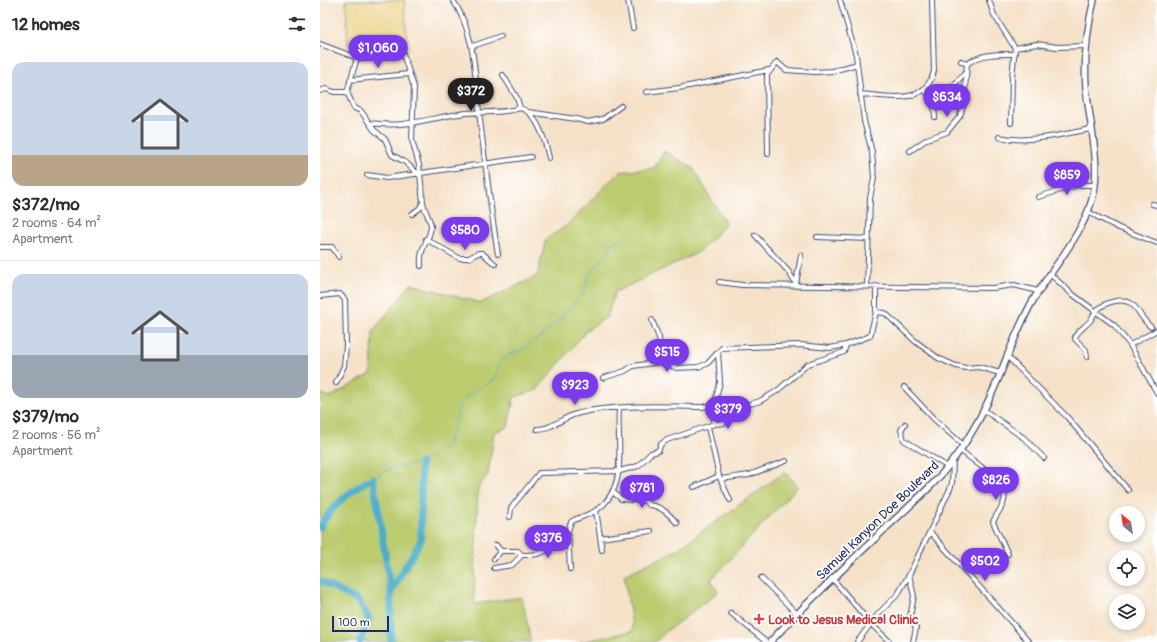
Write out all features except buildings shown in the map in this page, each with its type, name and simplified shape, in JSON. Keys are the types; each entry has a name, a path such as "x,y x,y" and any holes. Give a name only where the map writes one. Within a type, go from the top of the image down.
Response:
{"street":[{"path":"453,0 465,22 473,46 479,112 498,254"},
{"path":"628,0 633,28"},
{"path":"840,0 845,12 857,64 864,120 874,162 873,186 870,198 867,286"},
{"path":"860,94 901,97 914,96 924,90 934,71 932,0"},
{"path":"989,0 994,15 1015,48 1012,77 1012,123"},
{"name":"Samuel Kanyon Doe Boulevard","path":"770,642 796,613 929,489 948,467 984,410 1021,323 1038,291 1075,237 1088,212 1095,185 1095,164 1086,78 1086,46 1093,0"},
{"path":"473,46 501,36"},
{"path":"402,43 402,54 414,88 412,140 418,158 425,213 431,225 420,254 421,266"},
{"path":"320,44 357,58 383,58 402,54"},
{"path":"1015,48 1036,44 1057,47 1086,46"},
{"path":"910,151 927,139 947,132 960,116 964,102 965,73 967,64 975,58 986,55 1015,54"},
{"path":"357,58 347,92 354,108 361,111 374,130 388,143 392,155 405,162 419,175"},
{"path":"961,61 967,64"},
{"path":"768,154 767,75 769,70 777,62 786,70 815,72 833,71 857,64"},
{"path":"646,92 679,88 769,70"},
{"path":"933,96 950,90 965,73"},
{"path":"350,80 408,74"},
{"path":"504,75 517,98 520,108"},
{"path":"320,91 326,89 334,92 347,92"},
{"path":"924,90 933,96"},
{"path":"933,96 935,117"},
{"path":"370,123 390,126 412,124 458,114 507,112 520,108 528,112 588,122 603,119 621,106"},
{"path":"528,112 546,143 549,158"},
{"path":"999,137 1013,139 1027,138 1091,129"},
{"path":"367,175 387,178 419,175 486,163 531,157"},
{"path":"1038,197 1078,186 1095,185"},
{"path":"412,214 420,208 423,202"},
{"path":"1088,212 1118,228 1157,243"},
{"path":"755,235 788,271 796,284"},
{"path":"817,237 869,239"},
{"path":"426,239 459,258 469,258 478,253 482,253 495,264"},
{"path":"320,247 332,247 339,257"},
{"path":"796,284 801,255"},
{"path":"1050,274 1071,293 1114,325 1130,345 1157,393"},
{"path":"719,282 742,285 796,284 993,288 1014,284 1038,291"},
{"path":"603,378 625,371 633,366 664,362 677,368 698,367 707,364 722,348 726,347 800,345 830,348 870,336 876,312 876,286"},
{"path":"320,296 340,294 345,300 346,346 344,366 336,383"},
{"path":"1087,358 1086,350 1075,337 1096,311 1108,304 1124,300 1133,305 1151,326"},
{"path":"876,312 885,313 916,341 938,358 966,368 980,367 1000,373"},
{"path":"652,320 659,338 664,362"},
{"path":"1130,345 1157,330"},
{"path":"536,429 544,429 555,425 576,414 619,408 747,405 769,397 808,364 844,352 846,344"},
{"path":"714,424 714,405 720,382 718,352"},
{"path":"1008,356 1067,417 1128,490"},
{"path":"904,387 983,468 1004,493 1004,504 993,522 1008,554"},
{"path":"570,569 568,531 571,522 596,510 614,493 620,471 617,425 619,408"},
{"path":"984,410 1024,438 1044,458"},
{"path":"510,517 511,508 540,473 620,471 638,466 651,453 658,451 661,444 667,440 714,424 724,423 729,416"},
{"path":"905,424 901,430 904,440 948,467"},
{"path":"708,427 720,477 730,500"},
{"path":"857,642 898,594 909,575 952,483 953,460"},
{"path":"694,487 720,477 749,475 786,461"},
{"path":"614,493 621,498 646,501 649,505 657,506 670,514 677,523"},
{"path":"596,510 602,550"},
{"path":"494,558 501,551 518,551 522,555 538,555 549,549 550,539 568,531"},
{"path":"600,538 651,531"},
{"path":"930,532 1029,642"},
{"path":"496,545 501,551"},
{"path":"494,568 512,565 522,555"},
{"path":"909,575 914,596 910,617 916,628 913,642"},
{"path":"761,578 796,613"},
{"path":"832,578 871,624 890,642"},
{"path":"731,613 766,642"}],"green space":[{"path":"664,151 693,168 726,224 699,252 615,292 607,317 587,330 537,390 514,397 508,427 494,432 488,475 478,487 474,604 522,597 531,642 320,642 320,393 330,397 371,374 373,331 411,284 481,303 537,276 546,239 566,226 619,172 654,168"},
{"path":"785,472 798,486 711,580 718,592 664,633 656,642 580,642 633,631 624,575 675,551"}],"sand":[{"path":"346,0 404,0 407,41 348,45"}],"waterway":[{"path":"373,478 389,469 421,463 448,443 462,400 494,379 501,361 510,354 523,349 548,331 583,295 589,274 606,255 611,243 624,237"},
{"path":"391,592 421,540 421,463"},
{"path":"320,527 331,511 343,498 357,487 373,478 391,592 391,642"},
{"path":"320,581 357,600 369,618 360,642"}],"place":[{"name":"Look to Jesus Medical Clinic","path":"759,619"}]}
